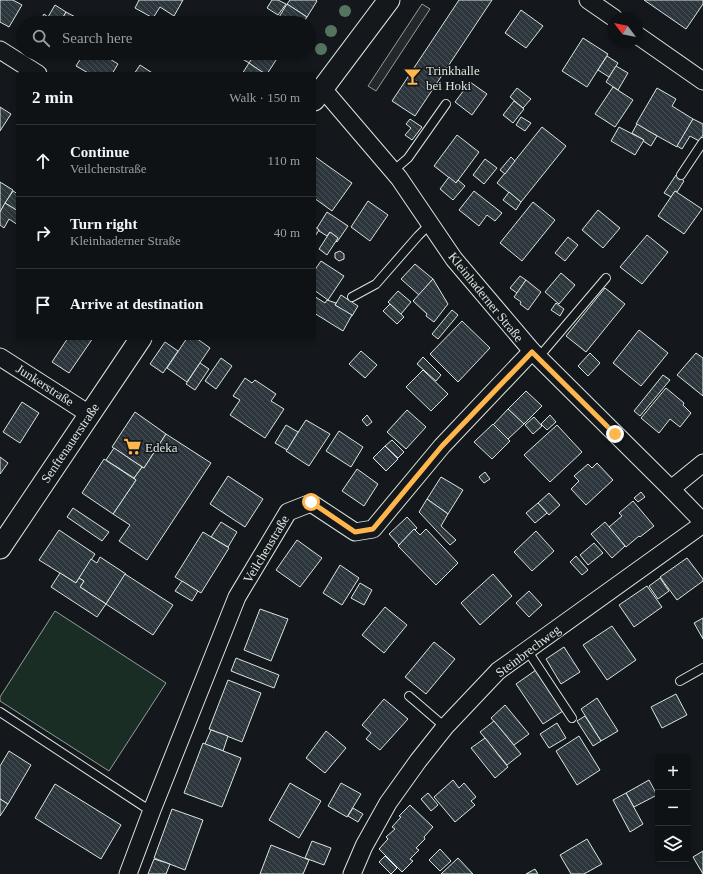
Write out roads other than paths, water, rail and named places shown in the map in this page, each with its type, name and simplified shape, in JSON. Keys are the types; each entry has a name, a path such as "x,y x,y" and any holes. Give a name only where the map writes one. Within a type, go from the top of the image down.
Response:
{"street":[{"path":"318,95 389,0"},
{"path":"588,0 607,13"},
{"path":"643,38 703,81"},
{"path":"0,50 35,72"},
{"name":"Kleinhaderner Straße","path":"318,95 393,170 454,259 535,355 671,489 703,523"},
{"name":"Senftenauerstraße","path":"0,548 140,340"},
{"name":"Veilchenstraße","path":"128,874 237,597 288,512 311,502 355,532 373,529 442,446 535,355"},
{"name":"Junkerstraße","path":"0,357 89,414"},
{"path":"671,489 703,463"},
{"name":"Steinbrechweg","path":"352,874 364,846 388,803 418,761 445,727 498,671 703,523"}],"lane":[{"path":"393,170 408,158 446,104"},
{"path":"681,176 703,142"},
{"path":"352,297 376,284 430,224"},
{"path":"535,355 606,278"},
{"path":"527,650 572,718"},
{"path":"680,681 703,668"},
{"path":"409,696 445,727"},
{"path":"0,712 143,806 152,810"}],"place":[{"name":"Trinkhalle bei Hoki","path":"413,77"},
{"name":"Edeka","path":"132,447"}]}
